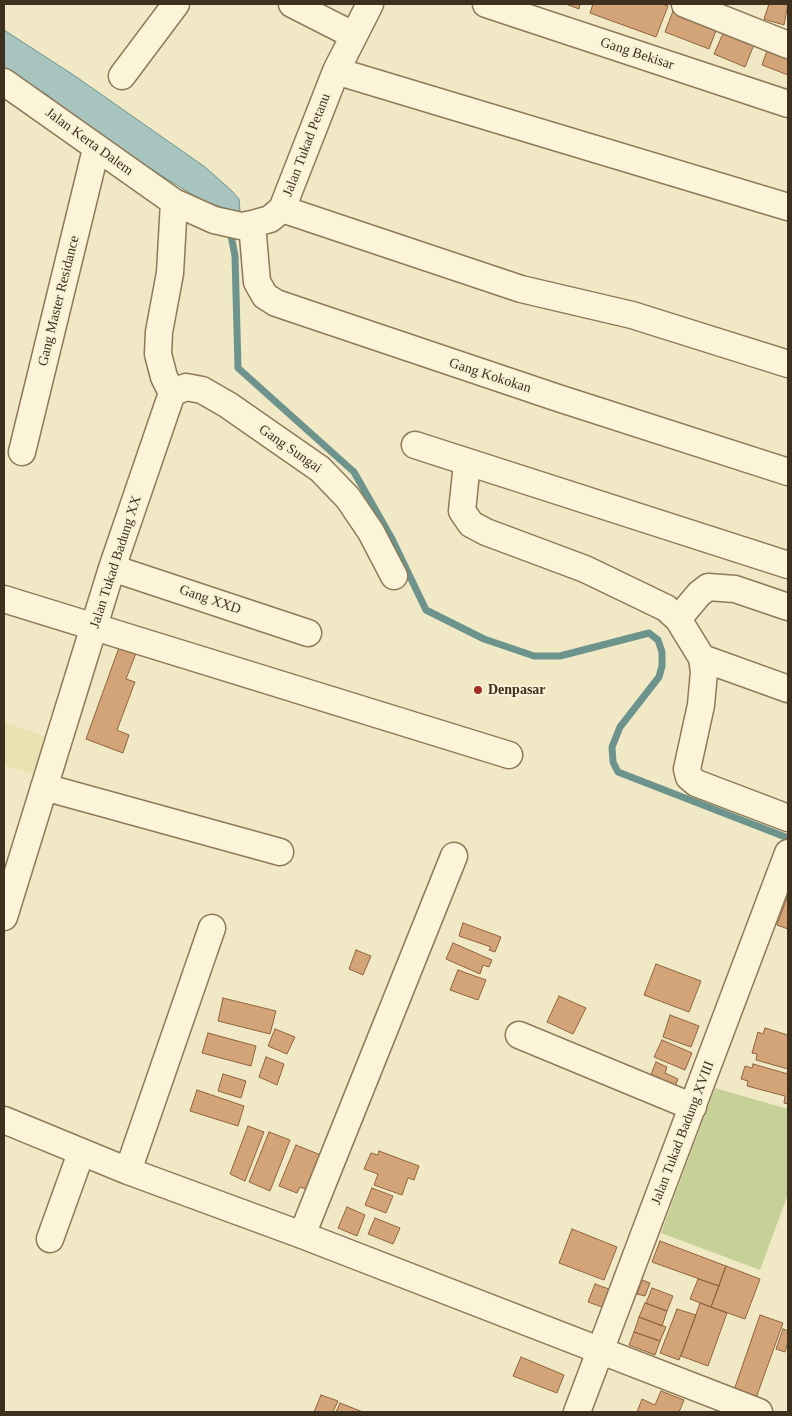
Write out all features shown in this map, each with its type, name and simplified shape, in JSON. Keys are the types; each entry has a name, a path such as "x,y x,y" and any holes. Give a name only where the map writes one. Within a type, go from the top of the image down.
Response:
{"street":[{"path":"122,76 176,4"},
{"path":"292,4 353,35"},
{"name":"Jalan Tukad Petanu","path":"247,225 270,219 282,209 336,71 370,4"},
{"name":"Gang Bekisar","path":"486,4 788,104"},
{"path":"685,4 788,45"},
{"path":"336,71 788,207"},
{"name":"Jalan Kerta Dalem","path":"4,82 52,114 96,149 174,202"},
{"name":"Gang Master Residance","path":"22,452 96,149"},
{"path":"172,393 164,377 158,354 161,314 170,272 174,202 214,220 247,225"},
{"path":"282,209 521,289 632,315 788,364"},
{"name":"Gang Kokokan","path":"247,225 257,282 265,296 276,303 548,395 788,472"},
{"name":"Gang Sungai","path":"172,393 186,387 202,390 320,469 348,498 371,532 394,576"},
{"name":"Jalan Tukad Badung XX","path":"4,918 14,854 44,787 95,629 112,568 172,393"},
{"path":"415,445 788,565"},
{"path":"467,463 462,511 471,524 486,532 585,569 666,608 678,619 702,658 704,672 701,705 687,769 689,777 696,783 788,818"},
{"name":"Gang XXD","path":"112,568 308,633"},
{"path":"678,619 699,594 708,587 736,589 788,607"},
{"path":"4,599 95,629 509,755"},
{"path":"702,658 788,689"},
{"path":"44,787 280,852"},
{"name":"Jalan Tukad Badung XVIII","path":"577,1412 788,853"},
{"path":"302,1235 454,856"},
{"path":"128,1171 212,928"},
{"path":"519,1035 692,1108"},
{"path":"4,1120 81,1153 302,1235 599,1352 759,1412"},
{"path":"50,1239 81,1153"}],"shaded area":[{"path":"4,722 47,737 35,775 4,765"}],"green space":[{"path":"715,1088 788,1109 788,1194 760,1270 661,1233"}],"water":[{"path":"4,30 75,76 205,167 239,199 240,211 233,211 201,200 143,164 64,109 49,96 4,68"}],"building":[{"path":"566,4 580,4 579,9"},
{"path":"593,4 662,4 668,6 656,37 590,13"},
{"path":"769,4 788,4 784,25 764,19"},
{"path":"673,11 717,28 709,49 665,32"},
{"path":"725,29 755,42 745,67 714,54"},
{"path":"769,45 788,52 788,75 762,65"},
{"path":"121,642 138,648 126,679 135,682 117,730 129,735 123,753 86,739"},
{"path":"788,894 788,929 777,925"},
{"path":"463,923 501,937 495,952 489,950 491,947 459,936"},
{"path":"453,943 492,960 489,967 483,965 480,974 446,959"},
{"path":"356,950 371,956 363,975 349,969"},
{"path":"656,964 701,981 689,1012 644,995"},
{"path":"458,970 486,980 478,1000 450,990"},
{"path":"559,996 586,1008 573,1034 547,1022"},
{"path":"223,998 276,1011 270,1034 218,1021"},
{"path":"670,1015 699,1026 691,1047 663,1037"},
{"path":"765,1028 788,1035 788,1069 756,1060 757,1054 752,1053 758,1032 763,1034"},
{"path":"275,1029 295,1037 287,1054 268,1046"},
{"path":"208,1033 256,1046 251,1066 202,1053"},
{"path":"662,1040 692,1053 685,1070 654,1057"},
{"path":"266,1057 284,1064 277,1085 259,1077"},
{"path":"656,1062 667,1067 665,1073 678,1079 674,1089 649,1079"},
{"path":"753,1064 788,1074 788,1104 784,1103 785,1096 747,1086 748,1081 741,1079 745,1066 752,1068"},
{"path":"223,1074 246,1081 241,1098 218,1091"},
{"path":"197,1090 244,1106 238,1126 190,1111"},
{"path":"248,1126 264,1132 245,1181 230,1174"},
{"path":"269,1132 290,1140 270,1191 249,1182"},
{"path":"296,1145 328,1158 314,1192 300,1187 297,1193 279,1186"},
{"path":"379,1151 419,1166 414,1180 408,1178 402,1195 374,1185 378,1174 364,1169 371,1153 378,1155"},
{"path":"372,1188 393,1196 386,1213 365,1205"},
{"path":"347,1207 365,1215 357,1236 338,1228"},
{"path":"375,1218 400,1228 393,1244 368,1234"},
{"path":"572,1229 617,1247 604,1280 559,1263"},
{"path":"660,1241 726,1266 719,1286 652,1262"},
{"path":"726,1266 760,1279 745,1319 711,1307"},
{"path":"698,1279 719,1286 711,1307 690,1299"},
{"path":"642,1280 650,1283 645,1296 637,1294"},
{"path":"595,1284 609,1289 602,1307 588,1302"},
{"path":"652,1288 673,1296 667,1311 646,1303"},
{"path":"645,1303 667,1311 662,1326 639,1317"},
{"path":"700,1303 727,1313 708,1366 681,1356"},
{"path":"677,1309 696,1315 679,1360 660,1353"},
{"path":"760,1315 783,1323 756,1398 734,1390"},
{"path":"639,1317 666,1327 660,1341 634,1332"},
{"path":"783,1329 788,1331 788,1342 785,1352 776,1349"},
{"path":"634,1332 660,1341 655,1355 629,1345"},
{"path":"521,1357 564,1375 557,1393 513,1376"},
{"path":"661,1391 684,1400 679,1412 637,1412 642,1399 655,1405"},
{"path":"321,1395 338,1401 333,1412 314,1412"},
{"path":"340,1403 363,1412 336,1412"}],"waterway":[{"path":"230,230 235,256 238,368 354,472 392,539 426,610 484,639 534,656 560,656 649,633 658,640 662,652 662,666 659,677 620,727 612,747 613,762 618,772 788,838"}],"place":[{"name":"Denpasar","path":"478,690"}]}
